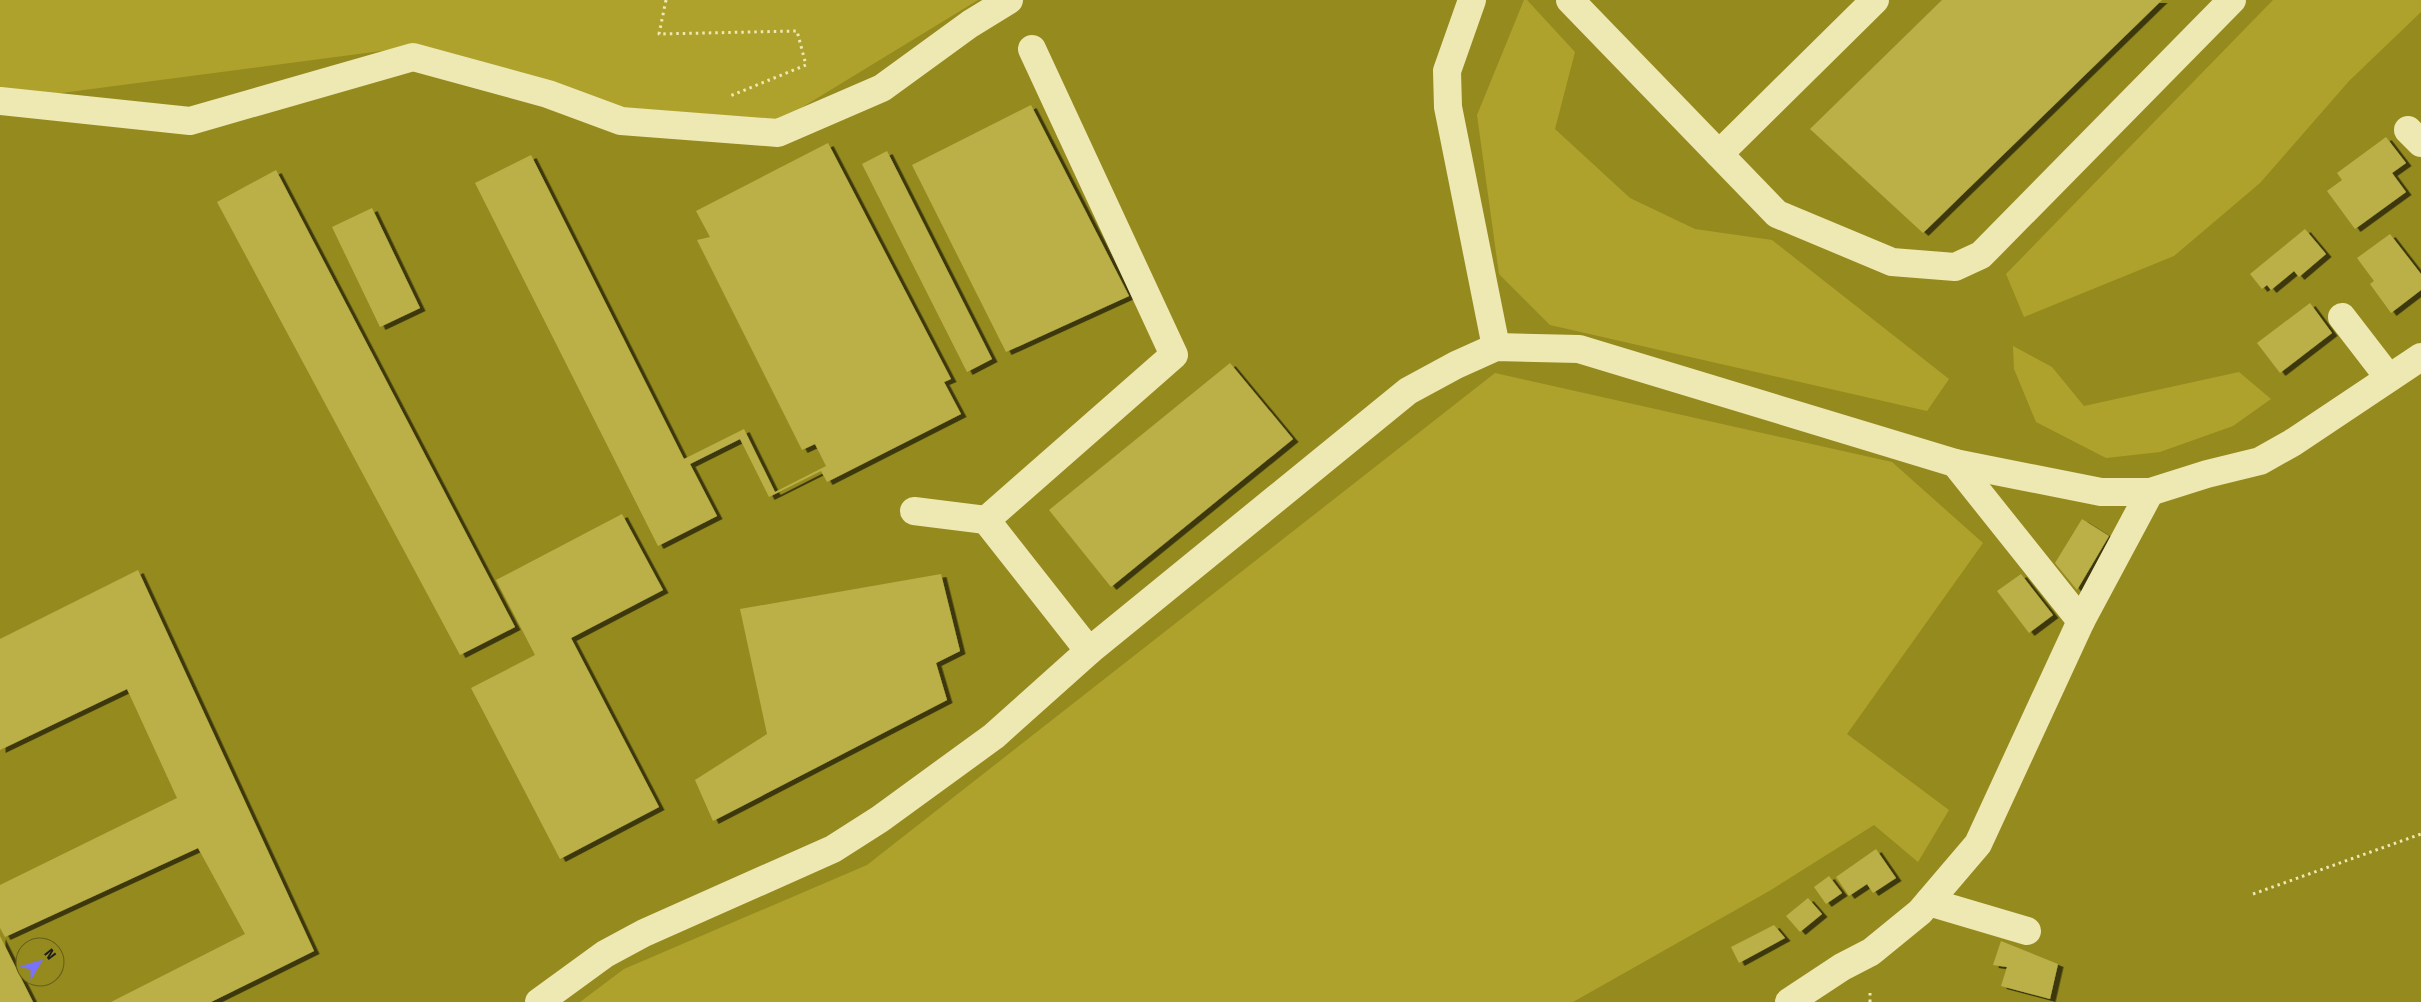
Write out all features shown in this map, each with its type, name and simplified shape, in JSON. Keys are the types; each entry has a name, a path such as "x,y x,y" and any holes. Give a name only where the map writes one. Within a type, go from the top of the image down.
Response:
{"street":[{"path":"0,101 190,121 413,57 548,94 621,121 778,133 882,88 970,24 1009,0"},
{"path":"1472,0 1447,71 1448,107 1496,347"},
{"path":"1570,0 1777,214 1892,262 1955,267 1981,255 2232,0"},
{"path":"1719,154 1875,0"},
{"path":"986,520 1174,355 1032,48"},
{"path":"2342,317 2390,378"},
{"path":"539,1002 605,954 644,933 833,849 880,820 994,736 1089,651 1408,391 1456,365 1496,347 1578,349 1955,463 2101,492 2150,492 2260,460 2292,443 2421,357"},
{"path":"1955,463 2081,621"},
{"path":"1790,1002 1842,968 1871,952 1920,912 1978,844 2081,621 2150,492"},
{"path":"914,512 986,520 1089,651"},
{"path":"1929,902 2027,931"}],"path":[{"path":"666,0 659,34 797,31 806,65 723,99"},
{"path":"2253,894 2421,834"}],"shaded area":[{"path":"0,0 978,0 783,119 658,125 419,46 0,101"},
{"path":"1524,0 1527,0 1575,52 1555,129 1630,198 1695,229 1772,240 1949,379 1927,411 1550,325 1499,274 1477,115"},
{"path":"2273,0 2421,0 2421,12 2349,81 2260,183 2174,256 2024,317 2006,274"},
{"path":"2013,346 2052,367 2084,406 2239,372 2271,399 2233,426 2160,452 2106,458 2036,422 2014,369"},
{"path":"1495,373 1892,462 1983,543 1847,734 1949,810 1918,862 1874,825 1771,890 1573,1002 580,1002 624,969 867,865"}],"building":[{"path":"1942,0 2162,0 1923,233 1810,129"},
{"path":"1031,105 1129,296 1006,352 912,165"},
{"path":"2386,137 2406,163 2392,173 2406,192 2355,229 2327,191 2342,180 2337,173"},
{"path":"828,143 951,379 944,382 961,414 827,482 821,471 769,497 740,439 690,464 717,516 658,546 475,183 531,155 684,459 744,429 775,492 826,466 815,444 802,450 697,240 710,237 696,211"},
{"path":"887,151 992,359 967,372 862,164"},
{"path":"276,170 515,627 460,655 217,202"},
{"path":"372,208 420,308 380,327 332,227"},
{"path":"2305,229 2326,254 2299,277 2294,271 2271,290 2267,285 2262,289 2250,274"},
{"path":"2390,234 2421,274 2421,290 2391,313 2370,284 2374,281 2357,258"},
{"path":"2310,303 2332,333 2280,373 2257,343"},
{"path":"1230,363 1293,439 1111,587 1049,510"},
{"path":"622,514 663,590 571,638 659,807 560,859 471,688 535,655 496,580"},
{"path":"2082,519 2109,536 2077,590 2055,563"},
{"path":"138,570 314,951 211,1002 111,1002 245,934 198,848 5,937 0,928 0,885 177,798 127,689 0,750 0,639"},
{"path":"941,574 960,651 936,663 947,700 713,821 695,780 767,734 740,609"},
{"path":"2021,574 2053,615 2029,633 1997,591"},
{"path":"1876,849 1896,878 1873,893 1867,884 1849,896 1836,877"},
{"path":"1829,876 1842,893 1826,904 1814,887"},
{"path":"1808,898 1822,914 1800,932 1786,916"},
{"path":"1774,925 1785,938 1739,963 1731,947"},
{"path":"0,936 15,966 15,987 26,987 33,1002 0,1002"},
{"path":"2001,941 2058,964 2050,999 2001,986 2007,967 1993,965"}]}
